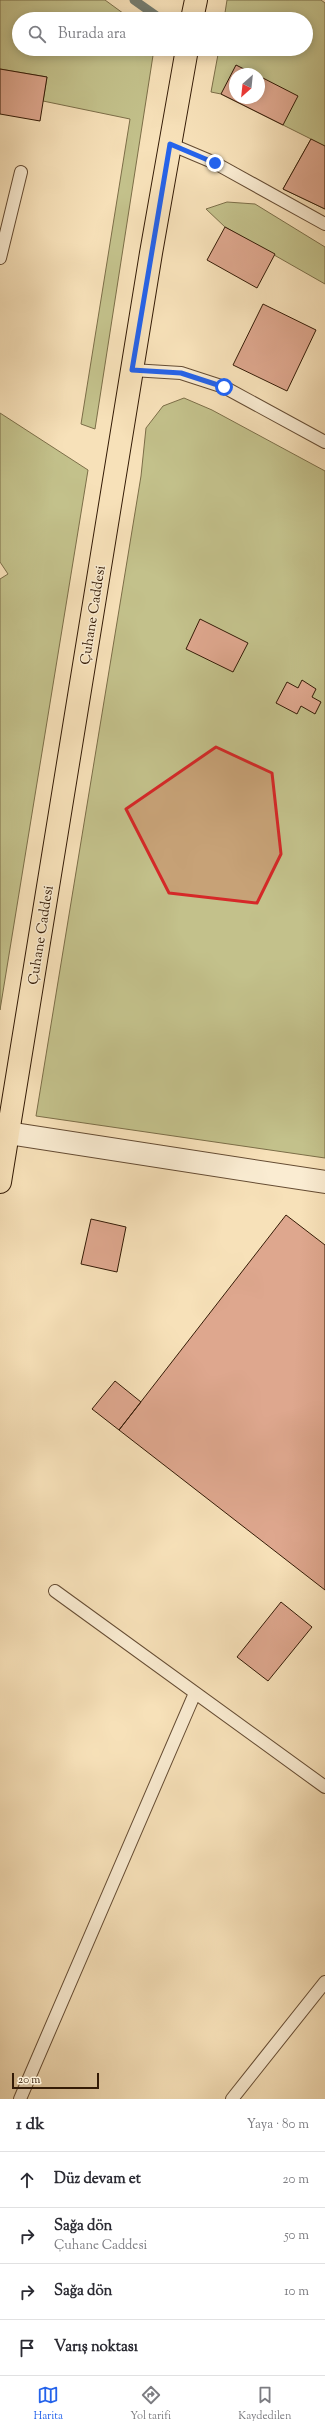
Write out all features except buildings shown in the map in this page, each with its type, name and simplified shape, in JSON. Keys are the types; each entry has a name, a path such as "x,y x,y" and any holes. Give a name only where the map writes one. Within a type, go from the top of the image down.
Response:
{"main road":[{"path":"193,12 196,0"},
{"name":"Çuhane Caddesi","path":"0,1182 132,370 186,56"}],"street":[{"path":"8,1132 325,1182"}],"lane":[{"path":"170,144 215,163 325,224"},
{"path":"0,258 21,172"},
{"path":"132,370 181,373 224,387 325,442"},
{"path":"55,1592 325,1787"},
{"path":"20,2099 196,1693"},
{"path":"232,2099 325,1982"}],"highlighted area":[{"path":"216,747 272,773 281,854 257,903 169,893 126,809"}],"shaded area":[{"path":"0,0 105,0 121,12 12,12 12,56 153,56 95,429 81,424 130,119 43,101 47,77 0,69"},
{"path":"227,0 321,0 325,3 325,209 283,189 311,139 241,104 265,104 265,68 229,68 229,98 221,94 211,92 218,56 313,56 313,12 225,12"},
{"path":"227,202 255,204 325,247 325,284 225,227 206,209"},
{"path":"184,398 212,410 325,471 325,1158 36,1116 141,476 146,428 163,406"},
{"path":"0,413 88,470 0,1010 0,579 8,574 0,562"}],"waterway":[{"path":"134,0 151,12"}],"route":[{"path":"215,163 170,144 150,253 132,370 181,373 224,387"}]}
